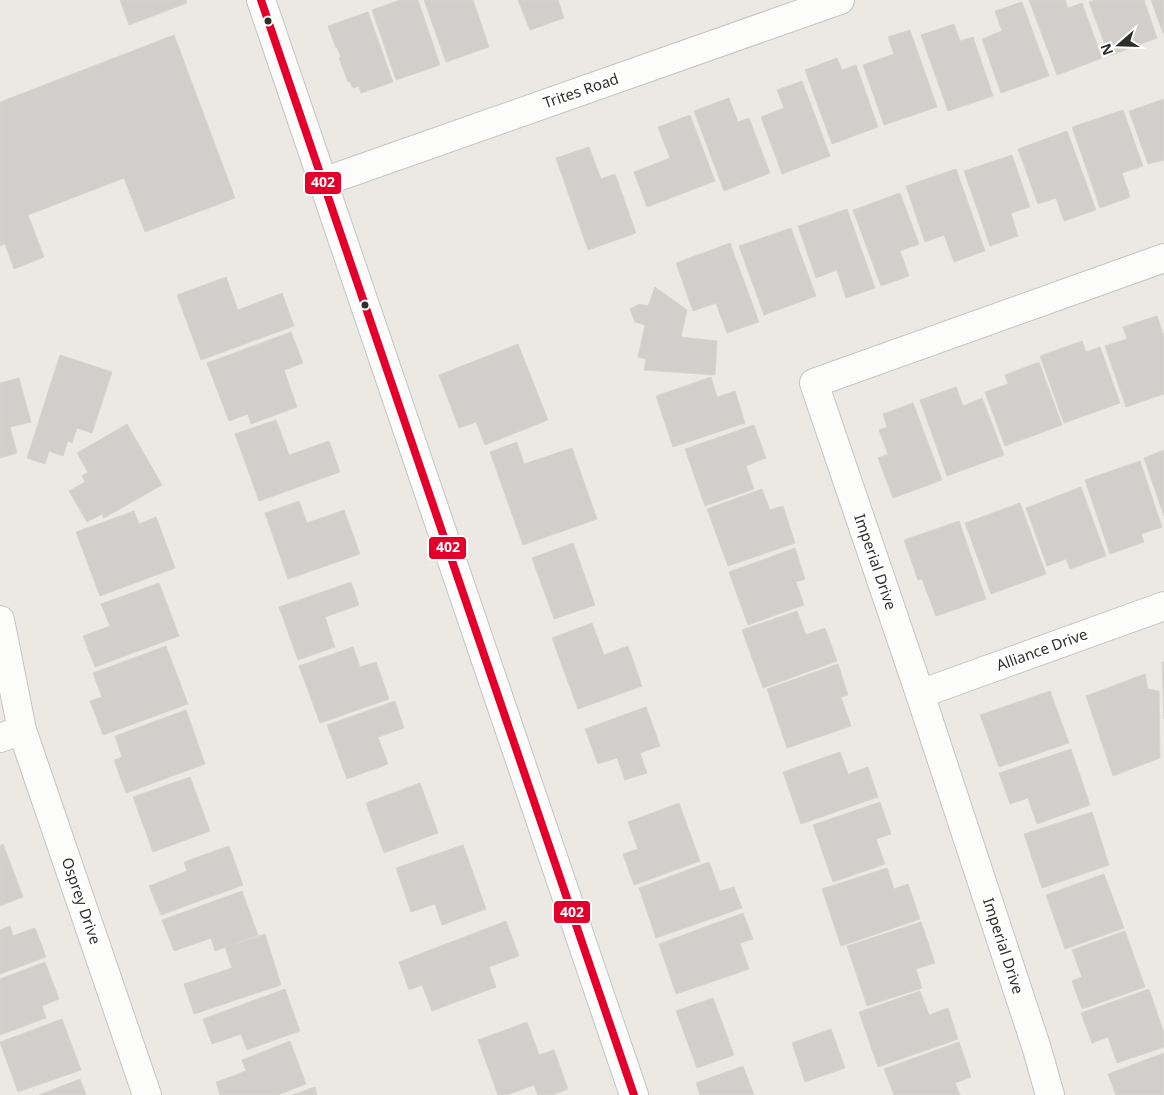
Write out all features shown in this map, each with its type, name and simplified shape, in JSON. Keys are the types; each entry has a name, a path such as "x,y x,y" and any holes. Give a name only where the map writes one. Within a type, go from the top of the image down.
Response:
{"street":[{"path":"261,0 634,1095"},
{"name":"Trites Road","path":"323,182 840,0"},
{"name":"Imperial Drive","path":"1050,1095 1037,1050 920,694 814,383 1164,258"},
{"name":"Alliance Drive","path":"920,694 1164,606"},
{"name":"Osprey Drive","path":"0,620 11,734 147,1095"}],"building":[{"path":"120,0 186,0 187,3 129,25"},
{"path":"400,0 418,0 440,65 396,80 372,10"},
{"path":"424,0 473,0 489,47 446,62"},
{"path":"518,0 558,0 564,18 530,30"},
{"path":"1029,0 1065,0 1068,8 1082,3 1102,58 1057,75"},
{"path":"1095,0 1144,0 1157,38 1109,56 1089,2"},
{"path":"1151,0 1164,0 1164,33 1163,33"},
{"path":"1022,2 1049,76 1001,93 982,39 1002,31 995,11"},
{"path":"368,12 393,82 361,93 359,86 353,88 350,82 348,82 339,58 341,57 328,26"},
{"path":"954,24 960,41 973,37 993,96 948,111 921,35"},
{"path":"910,30 937,107 884,125 863,65 894,54 888,37"},
{"path":"174,35 235,198 145,232 124,178 28,215 44,257 14,269 5,244 0,246 0,102"},
{"path":"837,58 842,70 856,65 878,127 832,144 805,70"},
{"path":"802,81 830,156 782,174 761,117 784,108 777,90"},
{"path":"729,98 738,122 749,118 770,173 724,191 694,111"},
{"path":"1164,99 1164,160 1148,164 1129,111"},
{"path":"1123,110 1143,166 1122,173 1130,197 1100,208 1072,127"},
{"path":"690,115 715,181 647,207 634,172 670,158 658,127"},
{"path":"1067,131 1096,210 1064,221 1056,198 1038,204 1018,149"},
{"path":"589,147 601,179 615,174 636,233 588,250 556,158"},
{"path":"1012,155 1030,207 1011,213 1018,236 990,246 964,171"},
{"path":"956,169 985,251 954,262 944,235 925,242 906,186"},
{"path":"900,193 919,244 900,251 909,276 881,286 853,210"},
{"path":"847,209 875,288 846,298 837,270 816,278 798,226"},
{"path":"791,228 816,296 764,315 739,246"},
{"path":"730,243 759,322 727,333 716,303 693,311 676,263"},
{"path":"226,277 238,310 282,293 294,326 201,360 177,295"},
{"path":"655,287 687,310 681,337 717,341 715,375 644,370 646,359 638,357 645,325 635,322 630,309 639,304 648,306"},
{"path":"1157,316 1164,336 1164,394 1126,407 1105,346 1127,339 1123,327"},
{"path":"291,332 303,363 284,370 297,407 251,424 248,414 229,421 207,363"},
{"path":"1082,341 1086,352 1100,347 1120,403 1064,423 1040,356"},
{"path":"518,344 548,420 485,445 476,422 459,428 439,375"},
{"path":"60,355 112,372 92,433 77,428 72,443 68,441 63,456 49,451 45,464 27,458"},
{"path":"1039,362 1062,425 1005,446 985,392 1008,384 1005,375"},
{"path":"711,377 717,397 735,391 745,423 673,447 656,396"},
{"path":"19,378 31,422 10,427 17,453 0,458 0,383"},
{"path":"956,387 963,406 982,398 1004,455 947,476 920,400"},
{"path":"913,403 942,480 893,498 878,458 888,454 879,430 887,427 883,414"},
{"path":"276,420 289,455 329,441 340,472 259,501 235,434"},
{"path":"127,424 162,485 104,518 102,514 87,522 69,491 85,482 82,476 88,472 77,453"},
{"path":"754,425 766,458 746,466 754,489 705,506 685,449"},
{"path":"517,442 524,464 572,448 597,519 523,545 490,452"},
{"path":"1164,450 1164,516 1144,458"},
{"path":"1140,461 1162,527 1141,534 1144,542 1110,554 1085,480"},
{"path":"1081,487 1106,556 1070,569 1066,559 1047,566 1026,508"},
{"path":"762,489 770,510 783,506 795,543 728,566 707,509"},
{"path":"299,501 307,523 344,510 360,554 288,579 265,513"},
{"path":"1020,503 1046,574 991,594 965,523"},
{"path":"134,511 139,524 156,517 175,568 100,596 76,532"},
{"path":"959,521 986,599 936,616 922,579 918,580 904,540"},
{"path":"573,543 595,605 554,619 532,558"},
{"path":"795,548 805,579 796,582 804,605 748,625 729,572"},
{"path":"351,582 359,605 325,617 335,647 298,660 279,607"},
{"path":"159,583 179,636 95,667 83,636 110,626 101,604"},
{"path":"797,611 806,635 825,628 837,661 763,688 742,630"},
{"path":"592,623 604,655 628,646 642,686 578,709 552,638"},
{"path":"166,646 188,704 103,735 90,701 102,697 93,673"},
{"path":"353,647 360,667 376,662 389,699 320,723 299,666"},
{"path":"1162,662 1164,662 1164,719"},
{"path":"838,664 848,695 841,697 851,726 787,748 767,689"},
{"path":"1145,674 1148,689 1159,691 1160,758 1113,776 1086,696"},
{"path":"1050,691 1069,743 999,767 980,715"},
{"path":"395,701 404,728 378,737 388,764 347,779 327,725"},
{"path":"646,707 660,746 640,753 647,773 625,780 617,758 598,764 585,729"},
{"path":"186,710 205,764 126,793 114,760 122,757 115,736"},
{"path":"1071,749 1090,805 1037,824 1028,798 1010,804 999,773"},
{"path":"840,752 848,774 868,767 878,797 801,824 783,772"},
{"path":"190,777 210,831 153,852 133,797"},
{"path":"420,783 438,833 384,853 366,803"},
{"path":"880,802 891,834 876,839 885,864 833,882 813,825"},
{"path":"679,803 700,861 634,885 623,854 638,849 628,822"},
{"path":"1092,812 1109,865 1042,888 1024,834"},
{"path":"3,844 23,897 0,906 0,846"},
{"path":"463,845 486,909 442,925 435,904 411,912 396,868"},
{"path":"229,846 243,885 161,915 149,886 187,871 184,862"},
{"path":"709,862 720,891 734,887 742,908 656,938 639,888"},
{"path":"887,868 894,889 908,884 920,919 841,946 822,889"},
{"path":"1104,874 1124,928 1065,949 1046,895"},
{"path":"242,891 258,935 215,951 211,938 174,951 162,920"},
{"path":"743,913 753,939 740,943 749,969 676,994 659,944"},
{"path":"506,921 519,956 489,967 496,987 432,1011 422,985 409,990 399,962"},
{"path":"921,922 935,963 916,969 922,988 867,1006 847,946"},
{"path":"10,926 13,936 35,928 46,957 0,974 0,930"},
{"path":"1125,931 1145,987 1082,1009 1072,981 1082,977 1072,950"},
{"path":"265,934 281,985 194,1014 184,984 232,968 225,947"},
{"path":"45,962 59,999 42,1006 46,1018 0,1035 0,979"},
{"path":"285,989 300,1031 247,1050 241,1034 212,1044 203,1019"},
{"path":"1149,989 1164,1033 1164,1047 1117,1063 1108,1037 1092,1043 1081,1013"},
{"path":"920,991 929,1015 948,1008 958,1039 878,1067 859,1012"},
{"path":"713,998 734,1055 697,1068 676,1011"},
{"path":"62,1019 81,1070 18,1092 0,1042"},
{"path":"527,1022 539,1055 554,1050 568,1089 552,1095 538,1095 534,1085 507,1095 498,1095 478,1040"},
{"path":"831,1029 845,1068 805,1082 792,1043"},
{"path":"290,1041 306,1084 278,1095 220,1095 216,1082 246,1071 242,1060"},
{"path":"959,1042 971,1077 955,1083 960,1095 894,1095 884,1069"},
{"path":"1164,1053 1164,1095 1116,1095 1108,1074"},
{"path":"743,1066 754,1095 700,1095 696,1083"},
{"path":"80,1079 86,1095 39,1095"},
{"path":"315,1087 317,1095 292,1095"}],"transit line":[{"name":"402","path":"261,0 634,1095"}]}
